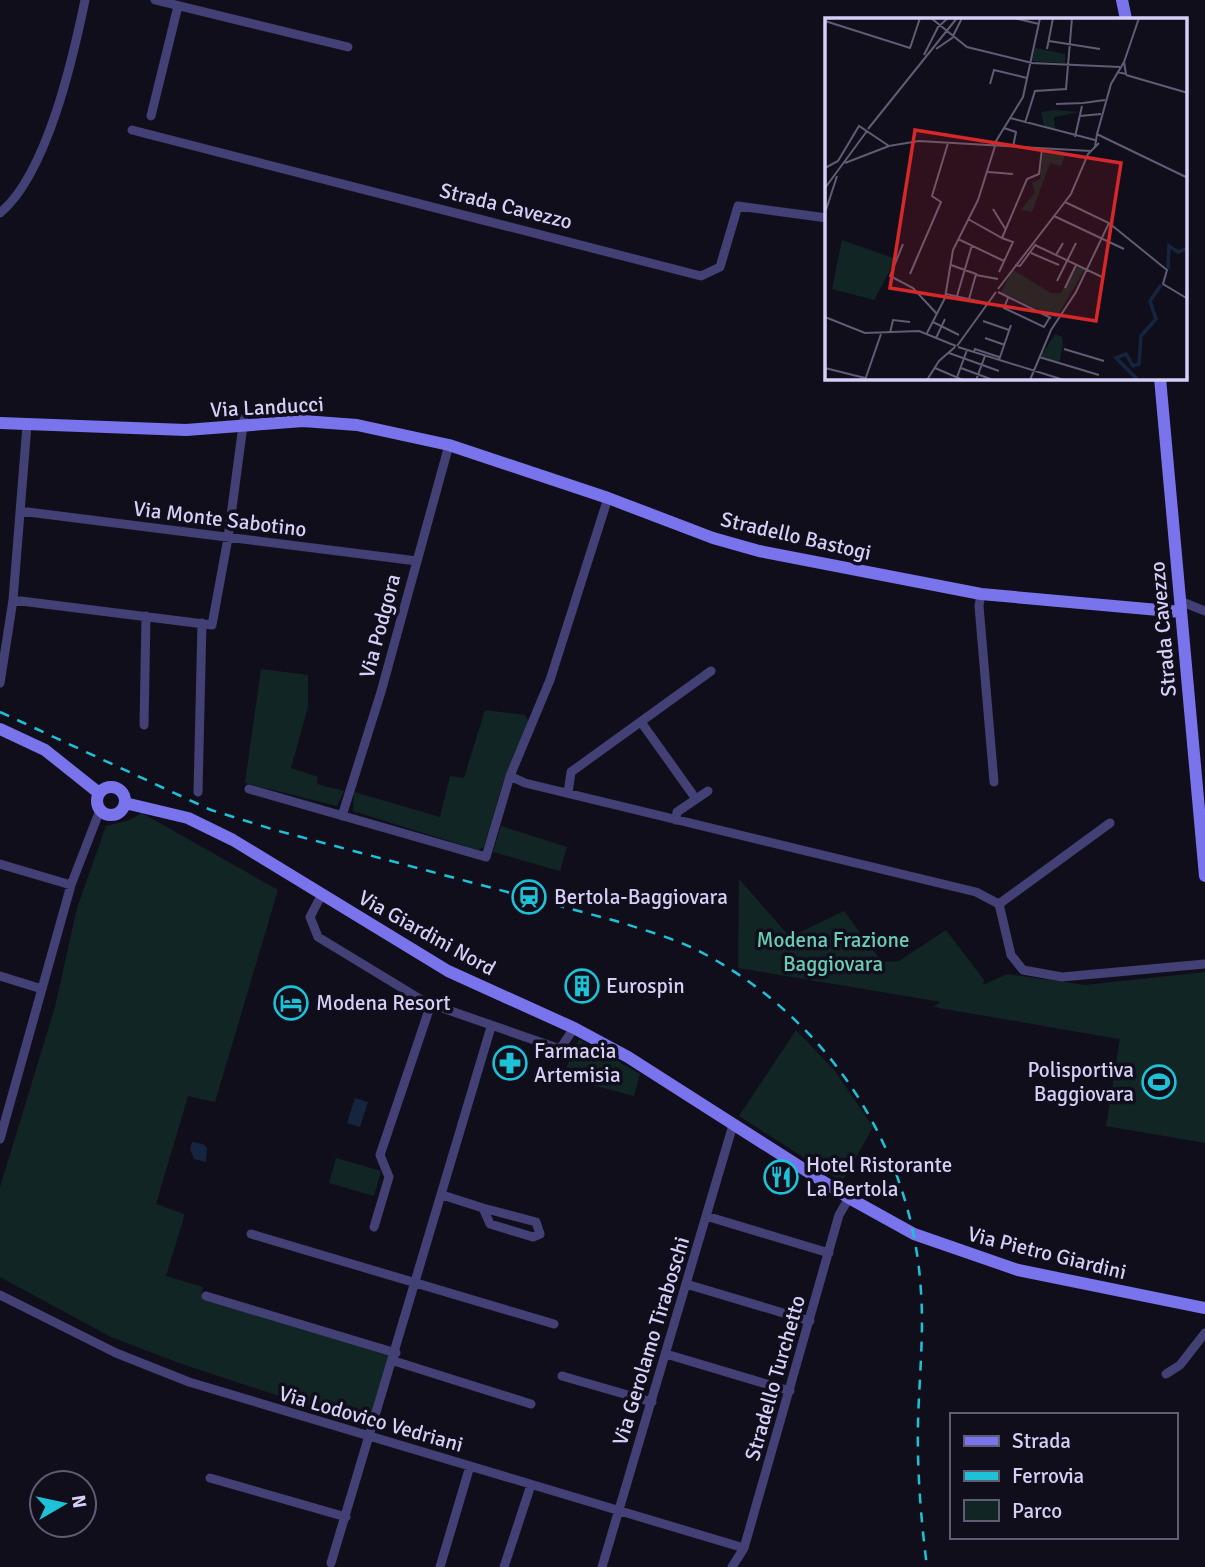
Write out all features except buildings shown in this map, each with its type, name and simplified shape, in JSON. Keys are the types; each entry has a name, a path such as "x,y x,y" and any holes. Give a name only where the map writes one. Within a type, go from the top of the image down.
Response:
{"street":[{"path":"0,213 29,175 51,124 72,60 85,0"},
{"path":"155,0 348,47"},
{"path":"1122,0 1126,18"},
{"path":"151,116 178,6"},
{"name":"Strada Cavezzo","path":"132,130 701,276 720,267 738,206 825,218"},
{"name":"Strada Cavezzo","path":"1160,380 1181,607 1199,745 1205,876"},
{"name":"Via Landucci","path":"0,423 186,430 243,422 320,421 357,425 449,444 608,498"},
{"path":"198,792 207,624 228,538 243,422"},
{"path":"0,683 13,600 27,425"},
{"name":"Via Podgora","path":"342,816 449,444"},
{"path":"249,789 486,857 510,776 550,680 608,498"},
{"name":"Stradello Bastogi","path":"608,498 713,538 759,551 981,594 1181,607"},
{"name":"Via Monte Sabotino","path":"20,510 416,561"},
{"path":"981,594 979,606 994,782"},
{"path":"13,600 207,624"},
{"path":"1181,607 1205,611"},
{"path":"144,725 146,616"},
{"path":"568,793 571,772 710,671"},
{"path":"641,722 696,799"},
{"name":"Via Giardini Nord","path":"1,728 45,750 99,793 106,788 117,789 125,803 188,818 233,840 448,971 574,1028 656,1074 849,1198"},
{"path":"510,776 525,783 976,892 999,904 1011,956 1023,970 1062,977 1205,964"},
{"path":"676,820 677,813 708,791"},
{"path":"0,1139 2,1123 71,886 100,810 97,802 99,793"},
{"name":"Via Giardini Nord","path":"100,810 113,815 121,811 125,803"},
{"path":"999,904 1110,823"},
{"path":"0,864 71,886"},
{"path":"322,894 310,917 318,937 431,1004 560,1049 574,1028"},
{"path":"0,976 42,989"},
{"path":"374,1227 389,1177 380,1156 431,1004"},
{"path":"331,1563 395,1357 491,1027"},
{"name":"Via Gerolamo Tiraboschi","path":"602,1567 733,1125"},
{"path":"442,1195 536,1222 540,1234 533,1237 491,1224 485,1219 483,1208"},
{"name":"Stradello Turchetto","path":"732,1567 744,1548 839,1215 849,1198"},
{"name":"Via Pietro Giardini","path":"849,1198 914,1234 960,1252 1055,1278 1205,1308"},
{"path":"706,1216 829,1253"},
{"path":"251,1234 554,1324"},
{"path":"687,1284 810,1321"},
{"name":"Via Lodovico Vedriani","path":"0,1295 116,1353 169,1375 744,1548"},
{"path":"206,1296 531,1404"},
{"path":"1166,1374 1180,1365 1205,1332"},
{"path":"666,1354 790,1391"},
{"path":"562,1376 652,1402"},
{"path":"440,1567 470,1466"},
{"path":"210,1478 346,1517"},
{"path":"504,1567 531,1485"}],"green space":[{"path":"261,669 308,675 308,707 291,768 318,777 317,784 344,791 337,806 245,783"},
{"path":"485,710 525,715 529,723 503,782 484,847 478,850 353,811 354,792 440,817 450,776 464,778"},
{"path":"142,813 278,890 215,1102 188,1096 156,1204 184,1214 166,1276 203,1287 201,1295 396,1353 373,1427 179,1363 111,1337 0,1277 0,1187 55,1007 77,908 106,826 130,820"},
{"path":"501,826 567,847 560,871 493,852"},
{"name":"Polisportiva Baggiovara","path":"739,879 790,937 844,911 882,962 899,961 946,930 984,980 983,985 1007,974 1085,985 1205,972 1205,1143 1106,1126 1120,1039 933,1007 941,1002 738,968"},
{"path":"796,1030 835,1071 873,1127 842,1182 739,1116"},
{"path":"579,1039 640,1074 634,1096 562,1077"},
{"path":"336,1158 381,1171 374,1196 329,1183"}],"water":[{"path":"355,1098 368,1102 360,1127 347,1123"},
{"path":"192,1142 203,1144 207,1148 206,1162 194,1159 190,1149"}],"railway":[{"path":"0,712 211,810 275,830 616,921 676,941 710,957 754,985 793,1018 828,1056 858,1098 883,1142 902,1190 915,1240 922,1308 918,1460 927,1567"}],"place":[{"name":"Bertola-Baggiovara","path":"529,897"},
{"name":"Eurospin","path":"582,986"},
{"name":"Modena Resort","path":"291,1003"},
{"name":"Farmacia Artemisia","path":"510,1063"},
{"name":"Polisportiva Baggiovara","path":"1159,1082"},
{"name":"Hotel Ristorante La Bertola","path":"781,1177"}],"park label":[{"name":"Modena Frazione Baggiovara","path":"833,952"}]}
